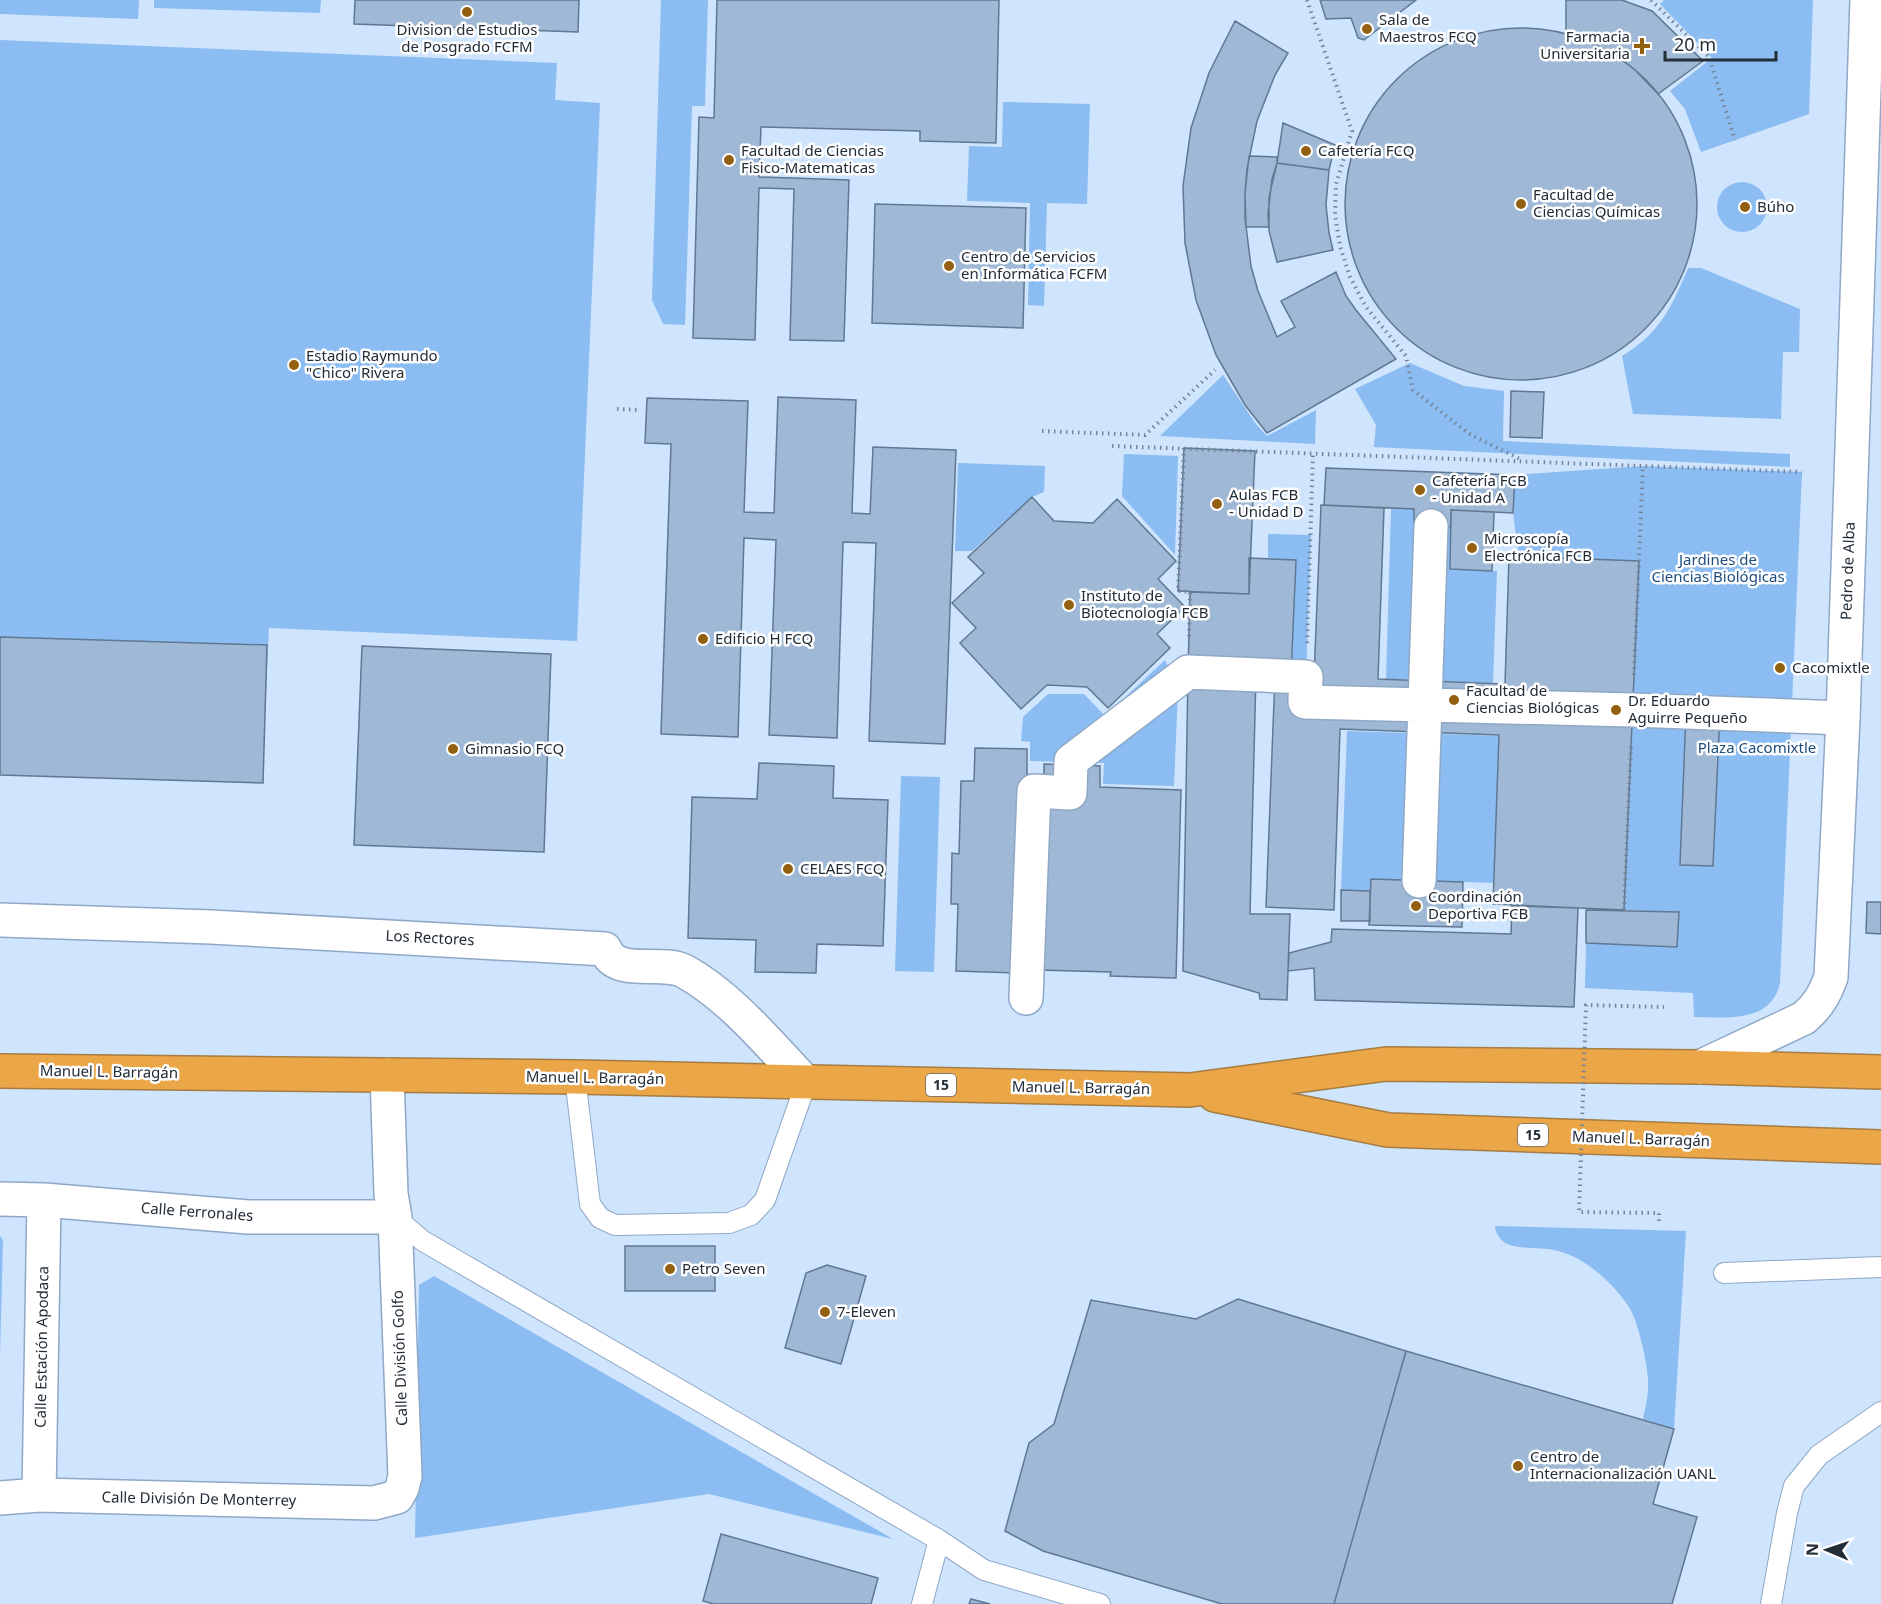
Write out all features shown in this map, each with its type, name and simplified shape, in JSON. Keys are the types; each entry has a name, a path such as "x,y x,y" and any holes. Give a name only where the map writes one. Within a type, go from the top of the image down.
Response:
{"highway":[{"name":"Manuel L. Barragán","path":"0,1071 575,1077 1190,1090 1386,1064 1700,1067 1881,1072"},
{"name":"Manuel L. Barragán","path":"1190,1090 1388,1130 1881,1147"}],"street":[{"name":"Pedro de Alba","path":"1700,1067 1804,1018 1815,1009 1831,976 1870,213 1867,0"},
{"path":"1419,881 1431,526"},
{"path":"1026,998 1034,791 1070,793 1071,761 1188,672 1306,677 1305,702 1843,718"},
{"name":"Los Rectores","path":"5,926 211,927 605,949 610,959 621,964 681,969 714,988 806,1083"},
{"name":"Calle División Golfo","path":"387,1075 405,1476 402,1488 396,1497"},
{"name":"Calle Ferronales","path":"0,1199 44,1200 248,1217 395,1217"},
{"name":"Calle Estación Apodaca","path":"39,1495 44,1200"},
{"name":"Calle División De Monterrey","path":"0,1498 39,1495 374,1503 396,1497"}],"lane":[{"path":"575,1077 590,1204 600,1218 615,1224 729,1224 751,1215 765,1200 806,1083"},
{"path":"395,1217 423,1241 939,1540 984,1570 1100,1604"},
{"path":"1724,1273 1881,1267"},
{"path":"1771,1604 1794,1486 1819,1455 1881,1412"},
{"path":"922,1604 939,1540"}],"path":[{"path":"1307,0 1352,131 1336,184 1335,215 1340,246 1350,278 1366,307 1406,356 1413,390 1471,435 1526,462"},
{"path":"1651,0 1708,57 1735,140"},
{"path":"1042,431 1145,435 1215,370"},
{"path":"617,409 641,410"},
{"path":"1112,446 1802,472"},
{"path":"1184,448 1178,591 1190,592 1188,672"},
{"path":"1306,677 1313,453"},
{"path":"1659,1221 1659,1213 1580,1212 1586,1005 1664,1007"}],"green space":[{"path":"0,0 139,0 138,19 0,14"},
{"path":"154,0 321,0 320,13 154,8"},
{"path":"661,0 708,0 705,106 692,106 685,325 663,324 652,300"},
{"path":"1664,0 1813,0 1809,114 1701,152 1685,109 1670,91 1712,58 1660,4"},
{"name":"Estadio Raymundo \"Chico\" Rivera","path":"0,40 557,63 555,100 600,103 577,641 269,628 262,777 0,766"},
{"path":"1003,102 1090,104 1087,204 1047,203 1044,306 1028,305 1030,203 967,201 969,146 1002,147"},
{"path":"1742,182 1756,186 1763,193 1767,207 1763,221 1756,228 1742,232 1728,228 1721,221 1717,207 1721,193 1728,186"},
{"path":"1688,268 1701,268 1800,309 1799,352 1783,352 1781,419 1633,414 1622,356 1635,348 1655,329 1670,307"},
{"path":"1410,363 1464,386 1504,391 1503,441 1790,454 1790,467 1374,447 1376,425 1355,389"},
{"path":"1223,375 1256,424 1267,436 1316,410 1315,444 1160,436"},
{"path":"1124,454 1178,456 1175,555 1122,496"},
{"path":"958,463 1045,466 1044,492 1032,497 972,551 955,551"},
{"path":"1643,466 1802,472 1780,983 1775,996 1767,1006 1757,1012 1733,1017 1694,1017 1693,993 1585,988 1586,943 1677,946 1678,912 1624,910 1639,562 1519,557 1513,513 1515,475","holes":["1686,712 1720,714 1713,866 1680,864"]},
{"path":"1391,508 1414,509 1414,526 1451,527 1450,569 1497,571 1493,683 1386,679"},
{"path":"1268,534 1311,535 1306,677 1291,676 1296,560 1268,559"},
{"path":"1165,660 1178,690 1174,786 1103,784 1104,763 1030,761 1030,742 1021,741 1023,717 1048,694 1084,694 1105,716"},
{"path":"1347,731 1501,736 1496,883 1371,879 1370,891 1341,890"},
{"path":"901,776 940,777 934,972 895,971"},
{"path":"1495,1226 1686,1231 1674,1429 1643,1419 1648,1396 1648,1380 1643,1346 1629,1307 1615,1289 1589,1265 1568,1254 1507,1244 1496,1232"},
{"path":"0,1236 3,1240 0,1358"},
{"path":"434,1276 893,1539 709,1494 415,1538 419,1285"}],"building":[{"name":"Division de Estudios de Posgrado FCFM","path":"355,0 579,0 578,32 354,24"},
{"name":"Facultad de Ciencias Fisico-Matematicas","path":"717,0 999,0 996,143 920,141 920,131 761,127 759,177 849,180 844,341 790,340 794,189 759,188 755,340 693,338 699,117 714,118"},
{"name":"Sala de Maestros FCQ","path":"1320,0 1416,0 1364,40 1358,38 1351,18 1326,19"},
{"name":"Farmacia Universitaria","path":"1566,0 1622,0 1652,11 1703,61 1658,94 1634,69 1620,59 1590,42 1566,33"},
{"path":"1235,21 1288,53 1275,75 1257,121 1247,169 1245,193 1245,218 1251,266 1258,291 1277,337 1295,327 1281,301 1336,272 1346,296 1396,359 1267,433 1245,405 1216,355 1196,300 1185,243 1183,186 1191,128 1209,73"},
{"name":"Facultad de Ciencias Químicas","path":"1521,28 1555,31 1588,41 1633,68 1657,92 1684,137 1694,170 1697,204 1694,238 1684,271 1657,316 1633,340 1588,367 1555,377 1521,380 1487,377 1454,367 1409,340 1385,316 1358,271 1348,238 1345,204 1348,170 1358,137 1385,92 1409,68 1454,41 1487,31"},
{"name":"Cafetería FCQ","path":"1283,123 1335,145 1329,170 1277,163"},
{"path":"1249,156 1277,157 1269,197 1269,227 1246,227 1245,193"},
{"path":"1277,163 1329,170 1326,205 1333,250 1277,262 1269,231 1268,214 1272,179"},
{"name":"Centro de Servicios en Informática FCFM","path":"875,204 1026,208 1023,328 872,323"},
{"path":"1511,391 1544,392 1542,438 1510,437"},
{"name":"Edificio H FCQ","path":"778,397 856,400 852,513 870,514 873,447 956,450 945,744 869,741 876,543 843,542 837,738 769,735 776,540 744,538 738,737 661,734 671,444 645,443 647,398 748,401 744,512 774,513"},
{"name":"Aulas FCB - Unidad D","path":"1184,448 1255,451 1249,594 1178,591"},
{"name":"Cafetería FCB - Unidad A","path":"1326,468 1515,475 1513,513 1451,510 1451,527 1414,526 1414,509 1324,505"},
{"name":"Instituto de Biotecnología FCB","path":"1032,497 1054,521 1093,523 1117,499 1176,561 1158,579 1185,607 1157,634 1170,648 1108,708 1087,687 1047,685 1021,709 960,643 976,628 952,603 984,573 968,557"},
{"name":"Facultad de Ciencias Biológicas","path":"1321,505 1384,508 1378,679 1505,684 1509,556 1639,561 1624,910 1493,904 1499,735 1340,729 1334,910 1266,907 1275,676 1314,677"},
{"name":"Microscopía Electrónica FCB","path":"1451,510 1494,512 1492,571 1450,569"},
{"path":"1249,558 1296,560 1291,676 1188,672 1190,592 1249,594"},
{"path":"0,637 267,645 263,783 0,775"},
{"name":"Gimnasio FCQ","path":"362,646 551,654 544,852 354,845"},
{"path":"1188,672 1256,674 1250,914 1290,914 1287,1000 1260,999 1259,993 1183,971"},
{"path":"1686,712 1720,713 1713,866 1680,865"},
{"path":"975,748 1027,749 1027,781 1044,781 1044,764 1100,766 1100,787 1181,790 1176,978 1110,976 1111,972 956,971 958,904 951,904 952,853 959,854 961,781 974,781"},
{"name":"CELAES FCQ","path":"759,763 834,766 833,798 888,800 883,946 817,944 816,973 755,972 756,940 688,938 692,797 757,799"},
{"name":"Coordinación Deportiva FCB","path":"1371,879 1463,882 1462,927 1369,925"},
{"path":"1341,890 1370,891 1370,921 1341,921"},
{"path":"1867,902 1881,902 1881,934 1866,933"},
{"path":"1512,906 1578,908 1574,1007 1315,1000 1314,968 1288,971 1289,953 1331,942 1332,929 1511,934"},
{"path":"1586,910 1679,912 1677,947 1586,943"},
{"name":"Petro Seven","path":"625,1246 715,1246 715,1291 625,1291"},
{"name":"7-Eleven","path":"827,1265 866,1276 841,1364 785,1348 806,1273"},
{"path":"1238,1299 1406,1351 1334,1604 1222,1604 1043,1551 1005,1531 1029,1443 1054,1424 1091,1300 1196,1319"},
{"name":"Centro de Internacionalización UANL","path":"1406,1351 1674,1429 1653,1504 1697,1517 1672,1604 1334,1604"},
{"path":"721,1534 878,1578 871,1604 714,1604 703,1601"},
{"path":"971,1599 990,1604 969,1604"}],"place":[{"name":"Division de Estudios de Posgrado FCFM","path":"467,12"},
{"name":"Sala de Maestros FCQ","path":"1367,29"},
{"name":"Farmacia Universitaria","path":"1642,46"},
{"name":"Cafetería FCQ","path":"1306,151"},
{"name":"Facultad de Ciencias Fisico-Matematicas","path":"729,160"},
{"name":"Facultad de Ciencias Químicas","path":"1521,204"},
{"name":"Búho","path":"1745,207"},
{"name":"Centro de Servicios en Informática FCFM","path":"949,266"},
{"name":"Estadio Raymundo \"Chico\" Rivera","path":"294,365"},
{"name":"Cafetería FCB - Unidad A","path":"1420,490"},
{"name":"Aulas FCB - Unidad D","path":"1217,504"},
{"name":"Microscopía Electrónica FCB","path":"1472,548"},
{"name":"Instituto de Biotecnología FCB","path":"1069,605"},
{"name":"Edificio H FCQ","path":"703,639"},
{"name":"Cacomixtle","path":"1780,668"},
{"name":"Facultad de Ciencias Biológicas","path":"1454,700"},
{"name":"Dr. Eduardo Aguirre Pequeño","path":"1616,710"},
{"name":"Gimnasio FCQ","path":"453,749"},
{"name":"CELAES FCQ","path":"788,869"},
{"name":"Coordinación Deportiva FCB","path":"1416,906"},
{"name":"Petro Seven","path":"670,1269"},
{"name":"7-Eleven","path":"825,1312"},
{"name":"Centro de Internacionalización UANL","path":"1518,1466"}],"park label":[{"name":"Jardines de Ciencias Biológicas","path":"1718,568"},
{"name":"Plaza Cacomixtle","path":"1757,748"}]}
